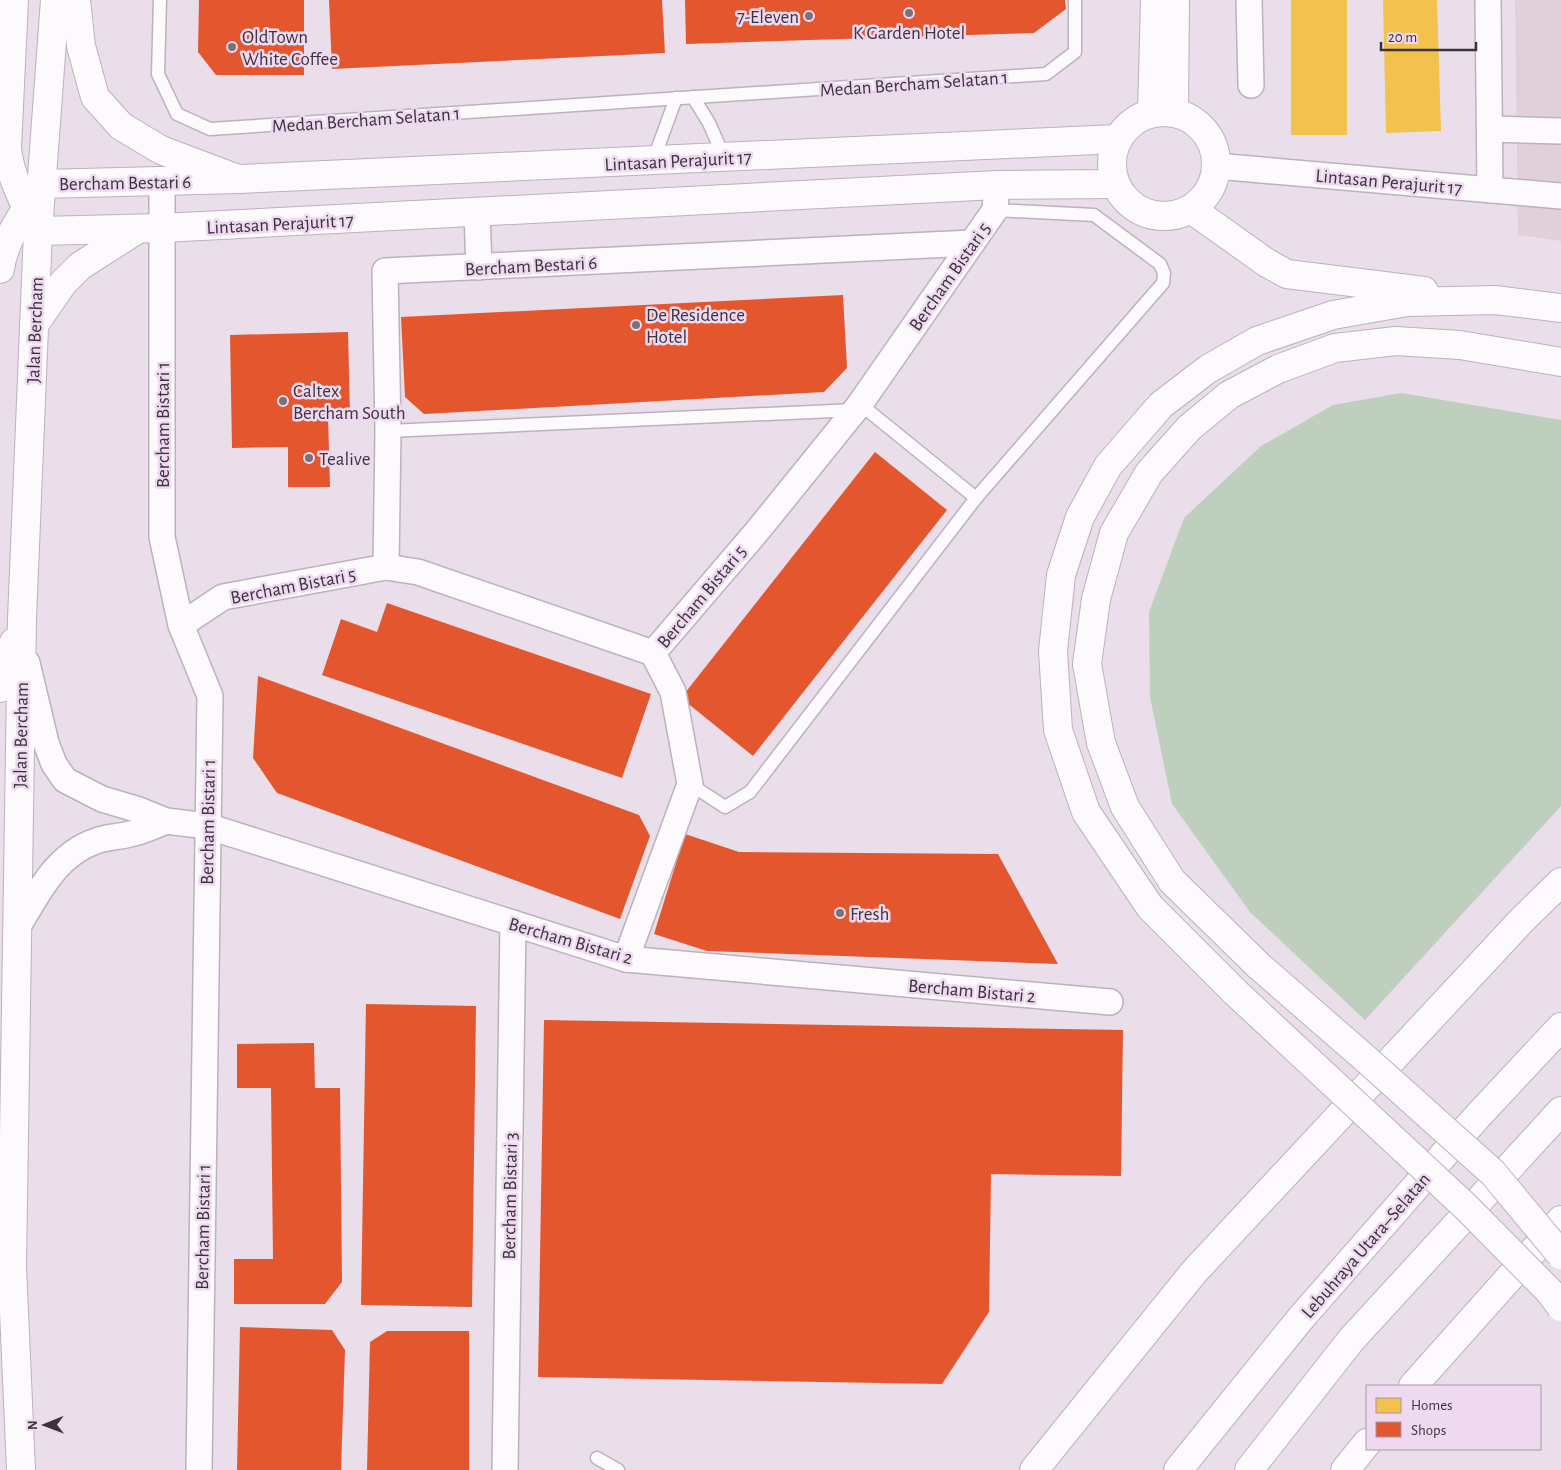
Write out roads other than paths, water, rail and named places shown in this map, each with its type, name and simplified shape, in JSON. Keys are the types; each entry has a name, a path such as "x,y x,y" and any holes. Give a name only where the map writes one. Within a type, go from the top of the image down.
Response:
{"main road":[{"path":"14,0 7,148 9,164 34,226"},
{"name":"Jalan Bercham","path":"21,1470 12,1266 22,629 34,325 34,226 42,184 55,0"},
{"path":"76,0 81,46 95,97 121,126 161,150 238,179"},
{"path":"1155,0 1163,113"},
{"path":"1163,113 1175,0"},
{"path":"1163,113 1182,115 1197,123 1207,135 1214,150 1216,166 1213,183 1204,198 1191,209 1175,216 1156,217 1139,211 1124,200 1115,184 1111,169 1113,153 1118,138 1127,127 1139,118 1163,113"},
{"name":"Lintasan Perajurit 17","path":"238,179 724,158 1118,138"},
{"path":"1031,143 1003,163 998,172 996,197 1115,184"},
{"name":"Bercham Bestari 6","path":"42,184 238,179"},
{"name":"Lintasan Perajurit 17","path":"150,229 477,213 996,197"},
{"path":"1191,209 1267,263 1287,274 1561,308"},
{"path":"0,269 2,254 7,241 21,235 34,226 150,229"},
{"path":"34,325 63,283 80,266 150,229"},
{"path":"1495,300 1407,302 1333,315 1257,341 1208,369 1161,405 1108,466 1080,517 1061,576 1053,651 1058,730 1086,812 1150,907 1235,992 1466,1206 1550,1292 1561,1307"},
{"path":"1561,362 1460,345 1396,341 1335,348 1286,366 1229,395 1189,428 1149,473 1114,533 1096,598 1088,664 1102,743 1125,806 1172,880 1259,966 1367,1060 1492,1174 1561,1255"},
{"path":"0,688 4,668 22,629"},
{"path":"1034,1470 1194,1272 1516,927 1561,882"},
{"name":"Lebuhraya Utara–Selatan","path":"1178,1470 1301,1318 1476,1118 1561,1027"},
{"path":"1250,1470 1351,1340 1561,1110"},
{"path":"1415,1385 1561,1220"},
{"path":"1346,1470 1366,1444"}],"street":[{"path":"1249,0 1250,85"},
{"path":"1488,0 1490,190"},
{"path":"1490,129 1561,131"},
{"name":"Lintasan Perajurit 17","path":"1216,166 1561,196"},
{"name":"Bercham Bistari 1","path":"162,182 150,229 162,538 181,625 210,696 199,1470"},
{"name":"Bercham Bistari 5","path":"181,625 223,597 386,567 418,572 653,653 759,529 858,407 972,243 996,197"},
{"path":"477,213 479,267"},
{"name":"Bercham Bestari 6","path":"386,567 388,431 385,271 972,243"},
{"name":"Bercham Bistari 2","path":"22,629 46,743 54,764 65,780 102,799 139,810 166,821 207,826 626,959 1110,1002"},
{"path":"626,959 690,784 673,692 653,653"},
{"name":"Bercham Bistari 2","path":"17,928 50,875 64,858 82,846 97,840 140,832 166,821"},
{"name":"Bercham Bistari 3","path":"505,1470 513,922"}],"lane":[{"name":"Medan Bercham Selatan 1","path":"160,0 158,74 177,114 210,128 1046,74 1075,52 1078,2"},
{"path":"653,161 676,98"},
{"path":"694,98 709,123 724,158"},
{"path":"690,784 725,807 750,792 976,498 1163,283 1164,272 1160,264 1094,215 996,197"},
{"path":"388,431 858,407 976,498"},
{"path":"596,1458 618,1470"}],"place":[{"name":"K Garden Hotel","path":"909,13"},
{"name":"7-Eleven","path":"809,16"},
{"name":"OldTown White Coffee","path":"232,47"},
{"name":"De Residence Hotel","path":"636,325"},
{"name":"Caltex Bercham South","path":"283,401"},
{"name":"Tealive","path":"309,458"},
{"name":"Fresh","path":"840,913"}]}
